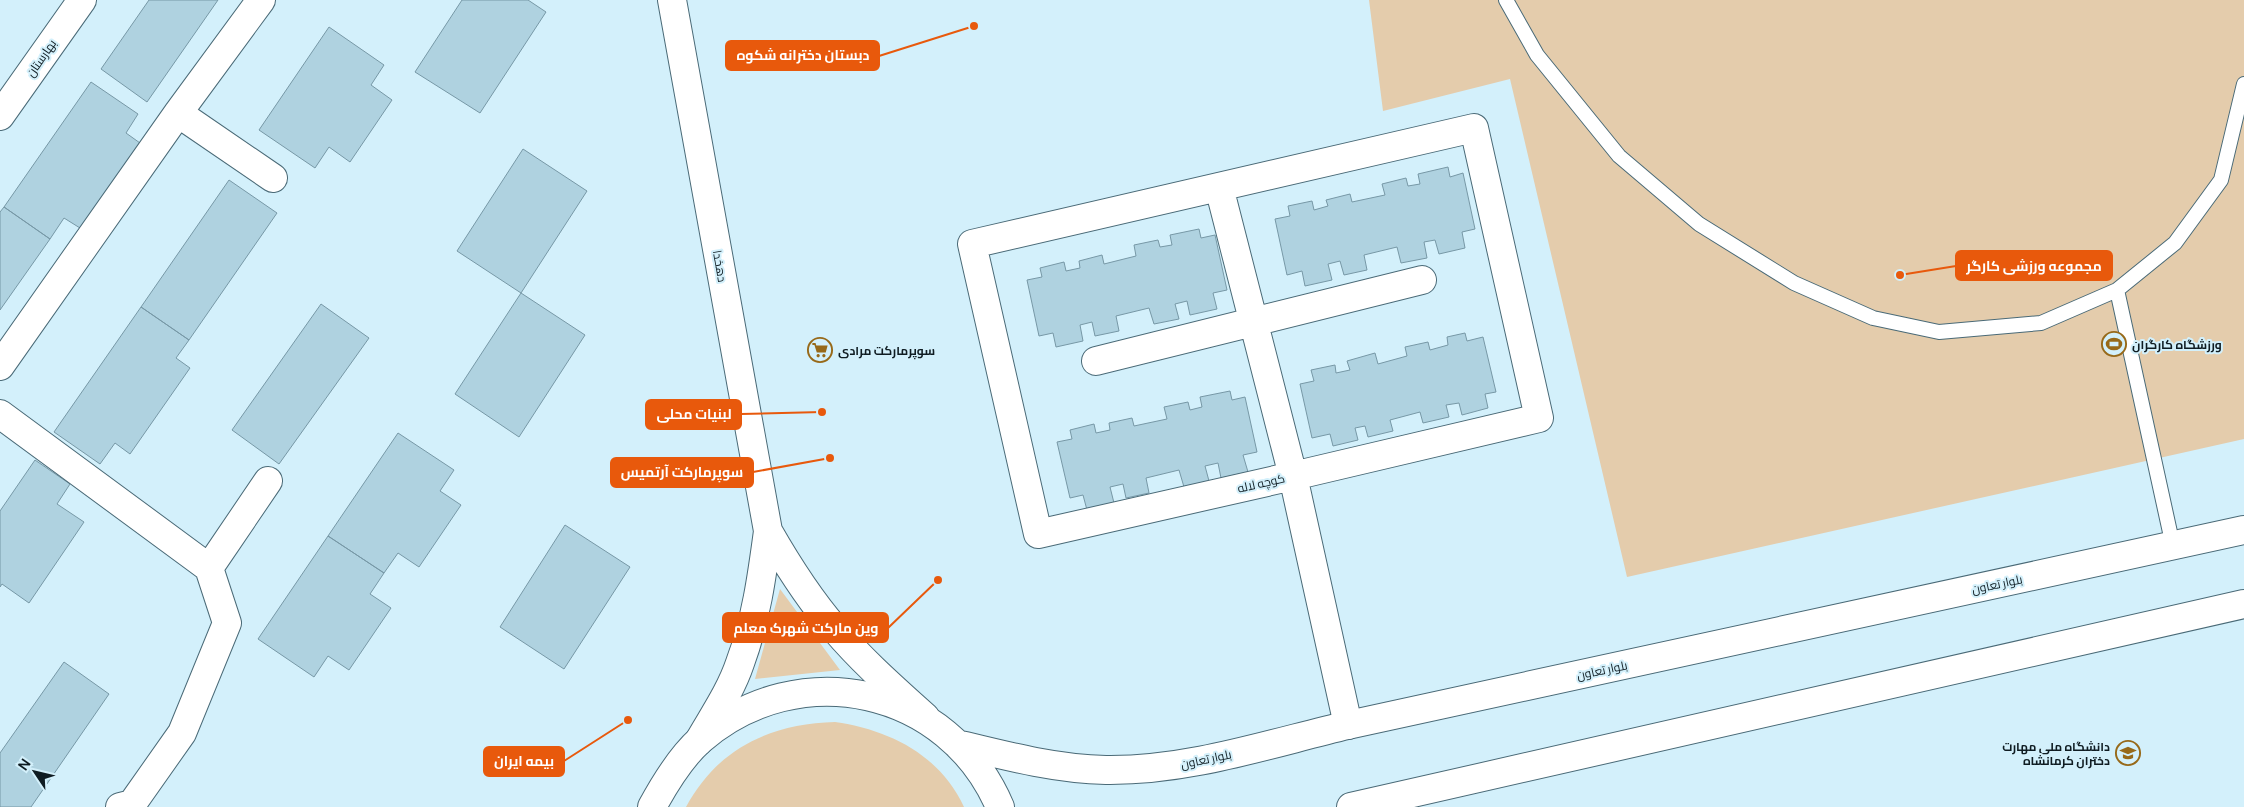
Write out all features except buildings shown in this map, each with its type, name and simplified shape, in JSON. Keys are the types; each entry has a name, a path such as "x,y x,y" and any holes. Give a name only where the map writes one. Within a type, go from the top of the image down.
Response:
{"street":[{"name":"بهارستان","path":"0,116 82,0"},
{"path":"0,366 178,113 261,0"},
{"name":"دهخدا","path":"672,0 768,531"},
{"path":"178,113 273,178"},
{"path":"1474,128 1539,418 1294,476 1219,187 1474,128"},
{"name":"کوچه لاله","path":"1219,187 972,244 1038,534 1294,476 1348,725"},
{"path":"1096,360 1422,280"},
{"path":"0,414 209,568 227,623 182,733 132,804 120,807"},
{"path":"209,568 268,481"},
{"path":"2212,538 2244,520"},
{"name":"بلوار تعاون","path":"957,744 1054,765 1104,770 1138,769 1201,761 1348,725 2244,530"},
{"path":"768,531 793,574 835,630 866,663 930,722 957,744 985,777 1000,807"},
{"path":"699,741 725,697 740,664 754,621 762,580 768,531"},
{"path":"1351,807 2244,604"},
{"path":"644,807 658,796 680,762 699,741 726,721 763,702 787,695 836,691 869,696 909,710 930,722"}],"lane":[{"path":"1506,0 1537,56 1619,156 1699,224 1794,283 1873,318 1939,332 2041,323 2117,290 2175,243 2221,180 2244,84"},
{"path":"2117,290 2173,546"}],"shaded area":[{"path":"1369,0 2244,0 2244,439 1627,577 1510,79 1383,111"},
{"path":"780,589 840,670 755,679"},
{"path":"835,722 875,731 911,748 927,759 941,773 954,789 964,807 686,807 699,786 714,769 748,743 768,734 789,728"}],"place":[{"name":"دبستان دخترانه شکوه","path":"974,26"},
{"name":"مجموعه ورزشی کارگر","path":"1900,275"},
{"name":"ورزشگاه کارگران","path":"2114,344"},
{"name":"سوپرمارکت مرادی","path":"820,350"},
{"name":"لبنیات محلی","path":"822,412"},
{"name":"سوپرمارکت آرتمیس","path":"830,458"},
{"name":"وین مارکت شهرک معلم","path":"938,580"},
{"name":"بیمه ایران","path":"628,720"},
{"name":"دانشگاه ملی مهارت دختران کرمانشاه","path":"2128,753"}]}
